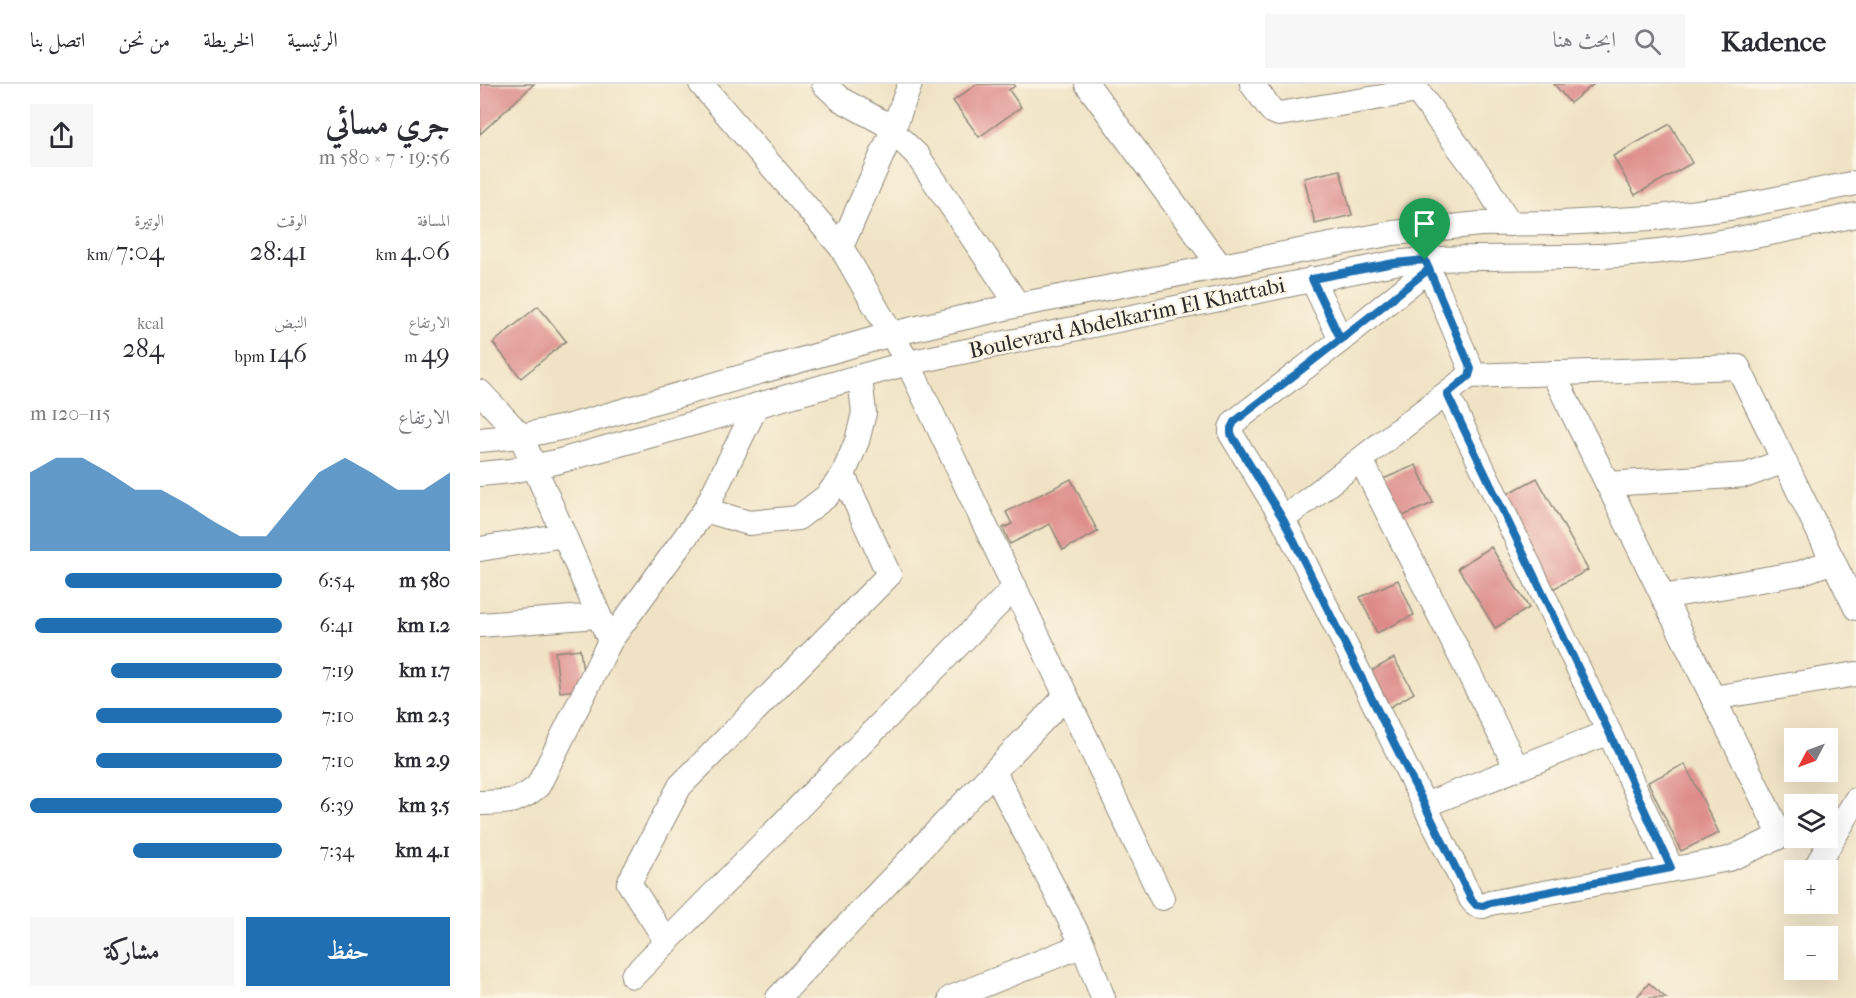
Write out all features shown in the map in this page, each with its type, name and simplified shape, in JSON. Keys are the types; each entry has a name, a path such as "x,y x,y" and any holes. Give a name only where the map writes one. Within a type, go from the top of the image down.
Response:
{"street":[{"path":"701,84 841,247 892,334 908,363 1162,898"},
{"path":"824,84 840,99 878,119 893,130 917,155 1018,305"},
{"path":"841,247 893,130 910,84"},
{"path":"1087,84 1220,266"},
{"path":"1252,84 1272,111 1279,114 1415,88 1483,180 1510,224"},
{"name":"Boulevard Abdelkarim El Khattabi","path":"480,441 521,436 570,426 892,334 1018,305 1392,232 1451,226 1610,221 1694,213 1856,183"},
{"name":"Boulevard Abdelkarim El Khattabi","path":"480,474 536,467 908,363 1394,263 1427,264 1639,253 1730,241 1856,215"},
{"path":"1283,519 1469,376 1471,369 1427,264 1341,340 1234,422 1231,434 1283,519 1471,899 1476,905 1483,906 1671,868 1729,859 1781,836 1553,373"},
{"path":"1312,279 1341,340"},
{"path":"1469,376 1738,367 1856,608"},
{"path":"705,510 749,523 798,518 827,496 843,475 857,441 864,413 860,377"},
{"path":"480,392 521,436 610,641"},
{"path":"1447,394 1609,732 1671,868"},
{"path":"480,803 513,801 526,796 538,786 610,641 705,510 757,405"},
{"path":"1361,460 1517,768"},
{"path":"1608,484 1747,475 1784,461"},
{"path":"667,942 629,883 680,786 889,575 843,475"},
{"path":"480,549 564,535"},
{"path":"1664,597 1800,573 1833,561"},
{"path":"633,976 1015,587"},
{"path":"480,626 598,616"},
{"path":"1713,698 1856,674"},
{"path":"778,998 1066,696"},
{"path":"1425,805 1609,732"},
{"path":"994,772 1083,945 1103,998"},
{"path":"1820,860 1856,800"},
{"path":"951,998 1083,945"}],"building":[{"path":"480,84 534,84 480,134"},
{"path":"977,84 1014,84 1015,86 1009,90 1021,107 979,137 953,101"},
{"path":"1554,84 1594,84 1570,103"},
{"path":"1670,124 1692,163 1635,195 1613,156"},
{"path":"1340,170 1352,215 1315,224 1304,178"},
{"path":"538,306 566,341 521,378 493,343"},
{"path":"1416,465 1433,503 1398,518 1381,480"},
{"path":"1537,478 1588,570 1551,590 1503,496"},
{"path":"1071,479 1098,532 1063,550 1050,524 1010,544 1003,528 1012,524 1006,512"},
{"path":"1491,547 1529,608 1495,628 1458,568"},
{"path":"1398,580 1414,615 1377,633 1360,597"},
{"path":"580,649 585,689 560,692 555,652"},
{"path":"1394,658 1414,693 1385,710 1364,675"},
{"path":"1685,764 1719,833 1681,851 1648,782"},
{"path":"1649,983 1666,998 1636,998"}],"route":[{"path":"1425,260 1394,263 1312,279 1341,340 1429,269 1471,369 1469,376 1447,394 1609,732 1671,868 1483,906 1476,905 1283,519 1231,434 1234,422 1341,340 1385,305 1429,269 1425,260"}]}
